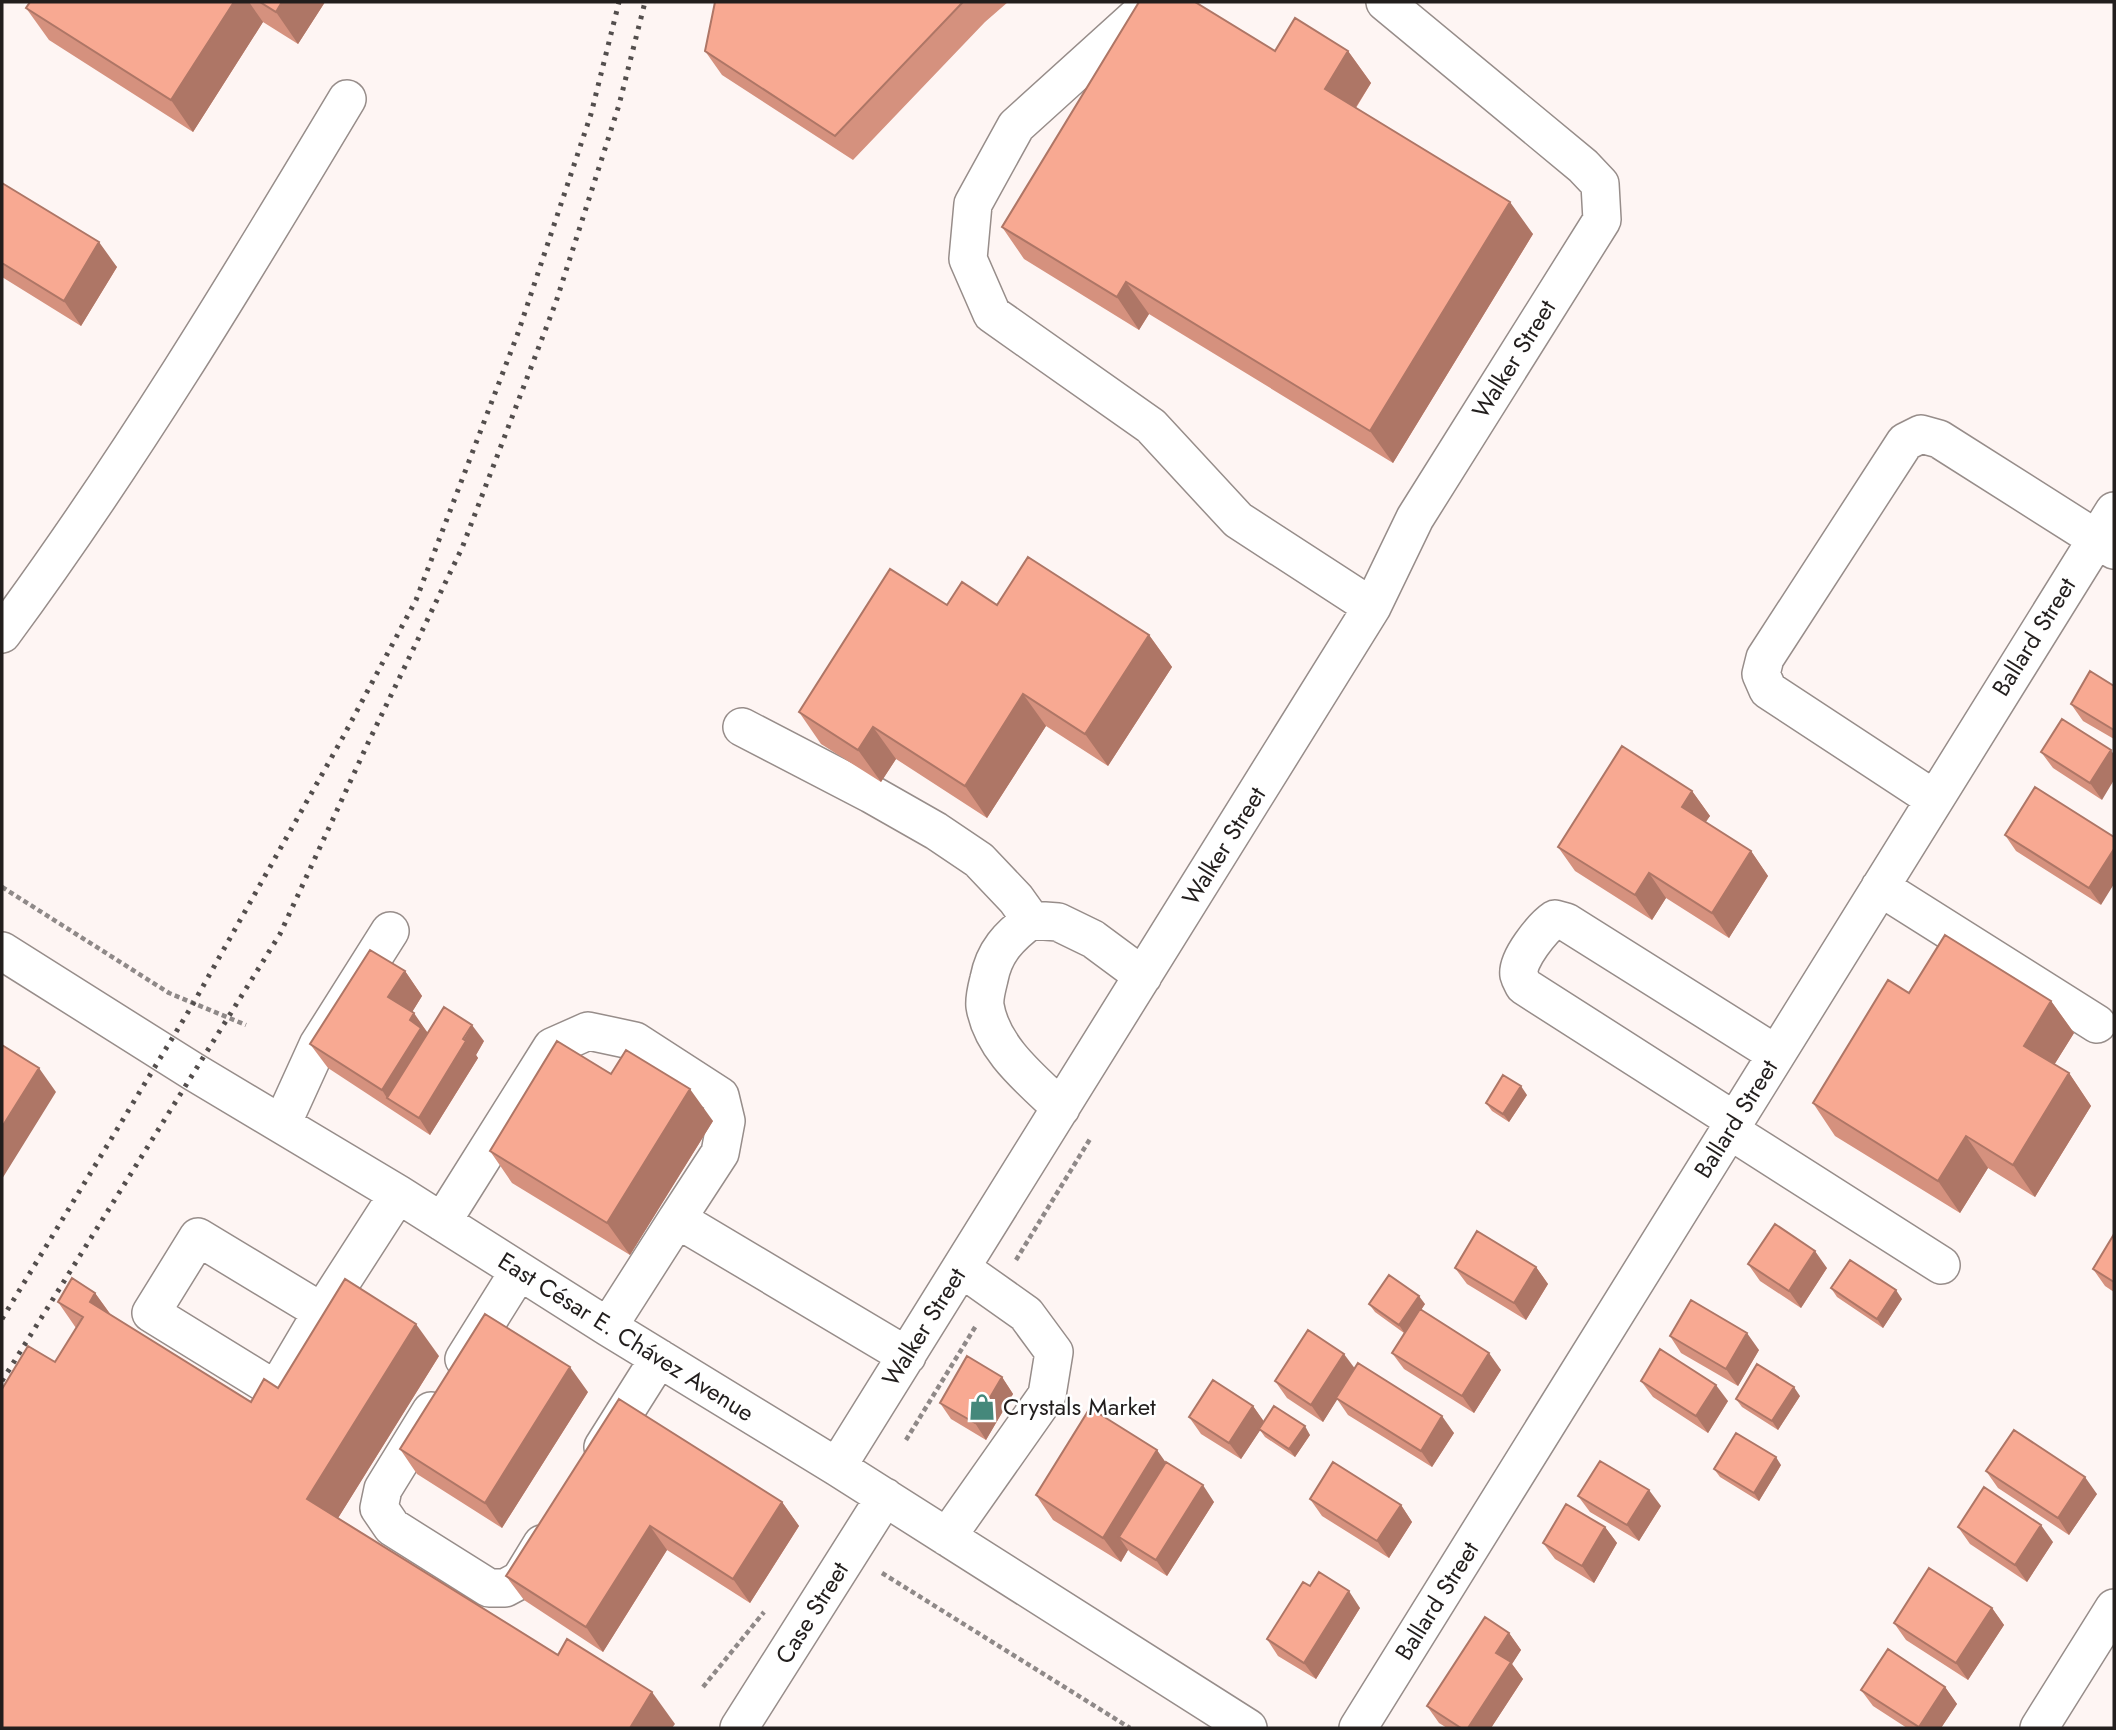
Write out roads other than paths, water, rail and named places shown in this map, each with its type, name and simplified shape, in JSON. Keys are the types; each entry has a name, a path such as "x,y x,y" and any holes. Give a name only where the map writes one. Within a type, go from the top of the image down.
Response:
{"street":[{"path":"1153,2 1016,126 973,204 968,259 992,314 1151,426 1238,520 1372,607"},
{"name":"Walker Street","path":"836,1467 1372,607 1415,518 1602,220 1600,184 1583,166 1385,2"},
{"path":"2,634 121,463 243,272 347,99"},
{"path":"1934,799 1768,690 1762,674 1765,658 1905,442 1921,434 1939,439 2108,533"},
{"name":"Ballard Street","path":"1358,1728 1934,799 2108,533"},
{"path":"742,727 936,831 979,860 1016,899 1031,920"},
{"path":"1880,887 2097,1024"},
{"path":"1776,1054 1566,922 1555,919 1545,925 1522,959 1518,974 1524,986 1941,1265"},
{"path":"1061,1108 1016,1064 994,1032 985,1004 991,965 1010,935 1031,920 1058,922 1093,939 1143,976"},
{"path":"282,1124 318,1045 390,930"},
{"name":"East César E. Chávez Avenue","path":"2,951 885,1497 1248,1728"},
{"path":"442,1222 552,1047 588,1031 635,1041 720,1096 726,1121 720,1153 608,1327"},
{"path":"323,1312 198,1237 151,1312 276,1390 398,1194"},
{"path":"677,1219 907,1356"},
{"path":"947,1537 1047,1395 1054,1352 1026,1314 961,1268"},
{"path":"519,1271 383,1489 379,1508 392,1527 489,1588 506,1588 520,1580 563,1511"},
{"path":"585,1476 659,1358"},
{"name":"Case Street","path":"739,1728 885,1497"},
{"path":"2039,1728 2114,1608"}],"railway":[{"path":"2,1319 193,1004 343,737 416,600 518,333 591,114 619,2"},
{"path":"2,1381 280,934 462,548 556,302 619,105 645,2"}],"place":[{"name":"Crystals Market","path":"982,1407"}]}
